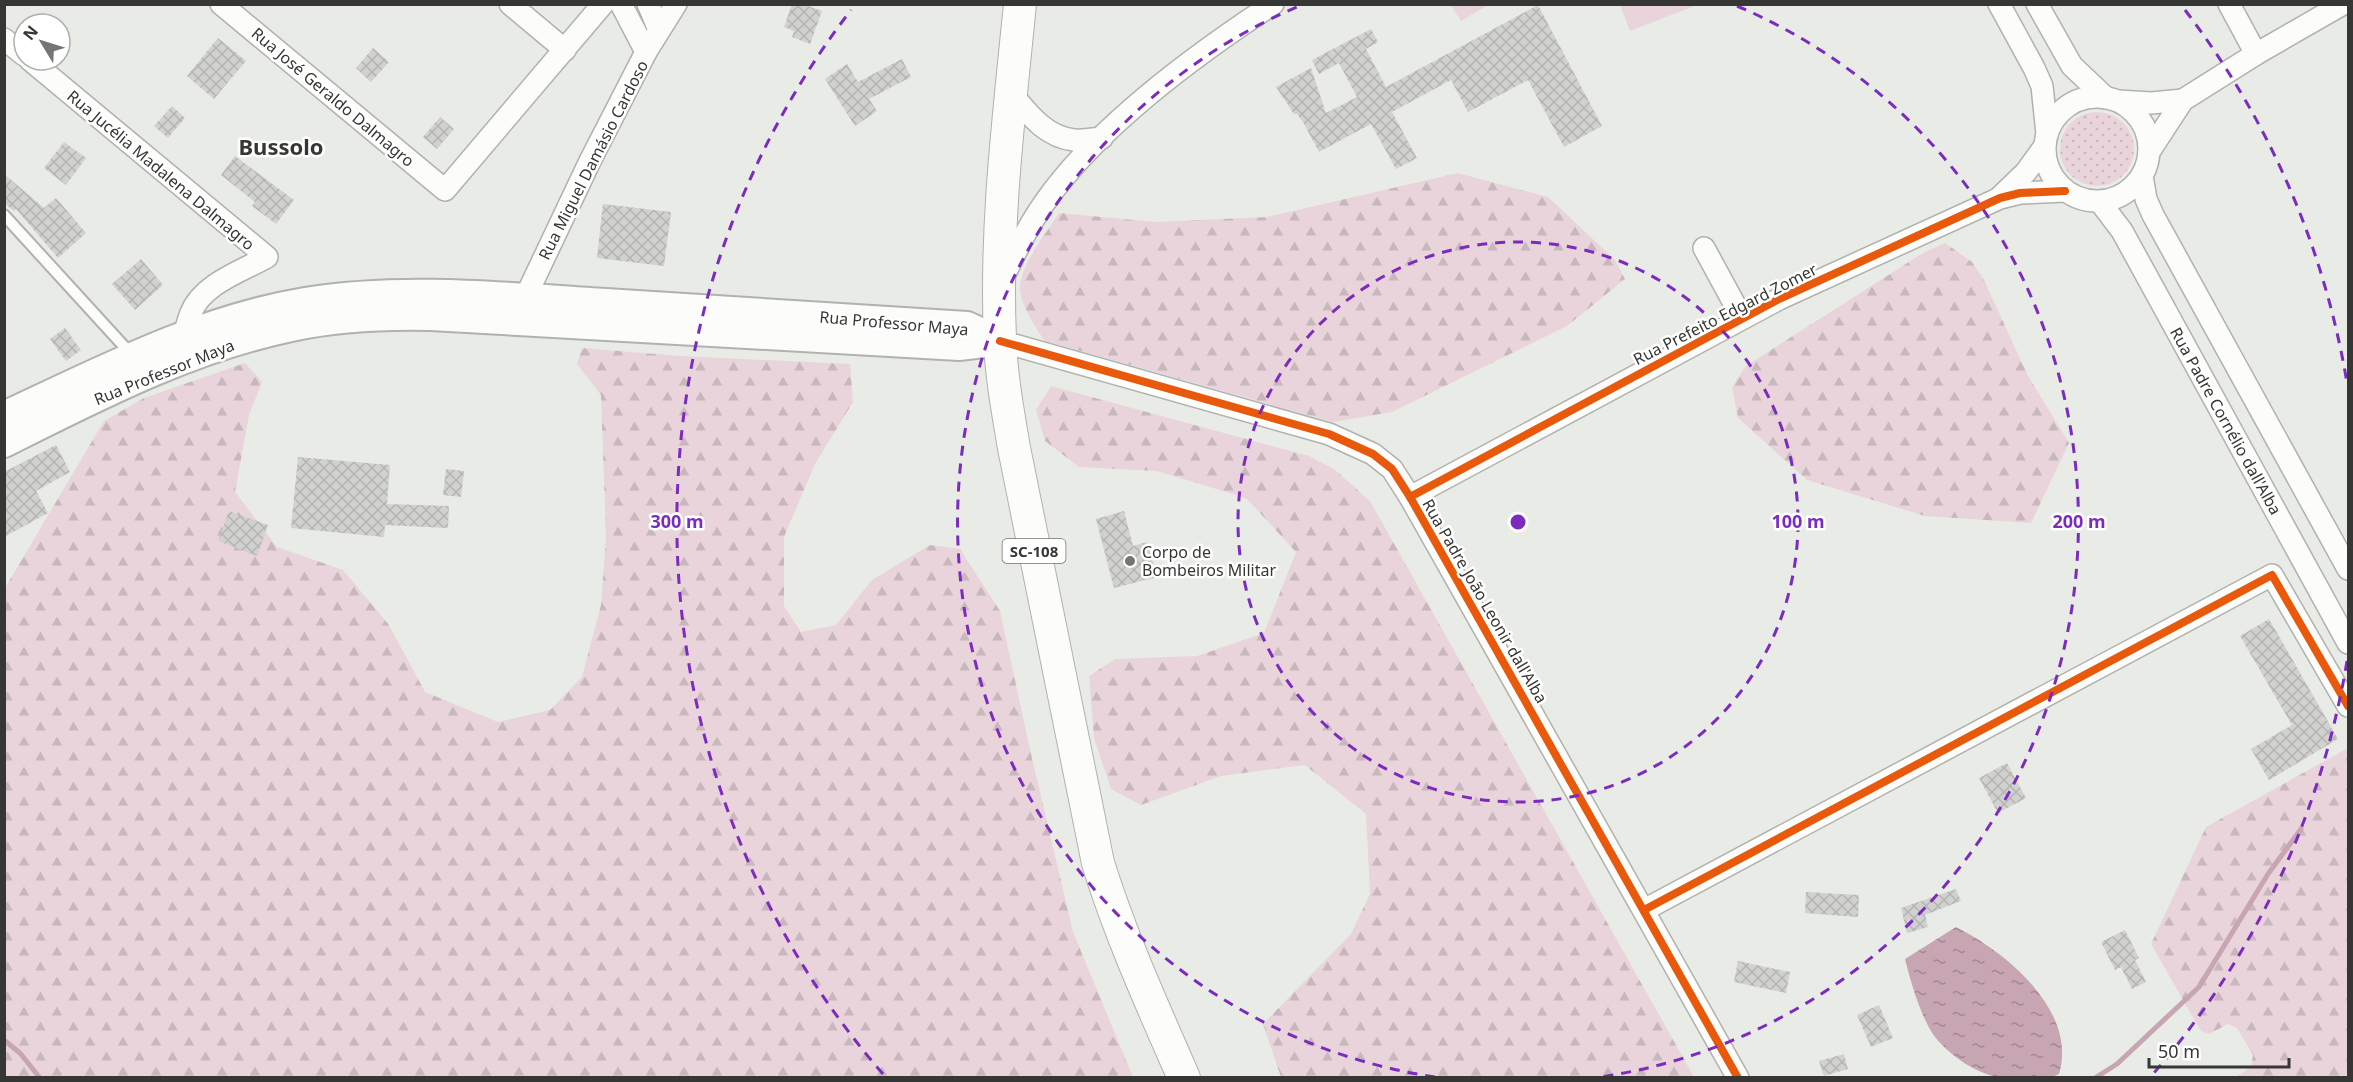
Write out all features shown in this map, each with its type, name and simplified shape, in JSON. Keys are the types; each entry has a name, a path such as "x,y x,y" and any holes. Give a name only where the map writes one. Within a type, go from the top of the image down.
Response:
{"main road":[{"name":"SC-108","path":"1020,4 1003,191 999,287 1000,341 1014,448 1098,863 1134,963 1184,1077"},
{"name":"Rua Professor Maya","path":"4,416 190,346 262,311 304,302 352,296 440,294 524,309 967,326 1000,341"},
{"name":"Rua Professor Maya","path":"4,443 141,365"}],"street":[{"name":"Rua José Geraldo Dalmagro","path":"221,4 445,190 565,50"},
{"path":"510,4 565,50 603,4"},
{"path":"621,4 646,52"},
{"path":"648,4 659,30"},
{"name":"Rua Miguel Damásio Cardoso","path":"524,309 590,161 646,52 676,4"},
{"path":"999,287 1024,235 1064,177 1152,92 1197,57 1273,4"},
{"path":"1999,4 2042,86 2049,172 2065,191 2088,201 2100,202 2124,194 2142,176"},
{"path":"2037,4 2072,66 2112,100 2138,116 2146,133 2149,152"},
{"path":"2229,4 2256,54"},
{"path":"2343,4 2182,100 2149,152 2142,176 2146,200 2153,215 2346,559"},
{"name":"Rua Jucélia Madalena Dalmagro","path":"44,72 267,257 214,286 202,296 191,311 190,346"},
{"path":"1011,93 1034,121 1052,133 1074,140 1102,138"},
{"path":"2045,141 2059,113 2081,99 2151,103 2182,100"},
{"name":"Rua Prefeito Edgard Zomer","path":"2000,198 2026,172 2045,141"},
{"name":"Rua Prefeito Edgard Zomer","path":"1410,497 1818,279 2000,198 2020,193 2065,191"},
{"name":"Rua Padre Cornélio dall'Alba","path":"2100,202 2122,231 2349,643"},
{"path":"1704,248 1742,318"},
{"name":"Rua Padre João Leonir dall'Alba","path":"1000,341 1329,434 1373,454 1392,469 1738,1077"},
{"path":"1644,910 2272,575 2349,706"}],"lane":[{"path":"4,215 141,365"}],"green space":[{"path":"1451,5 1488,5 1461,21"},
{"path":"1620,5 1697,5 1630,31"},
{"path":"2097,112 2111,115 2123,123 2131,135 2134,149 2131,163 2123,175 2111,183 2097,186 2083,183 2071,175 2063,163 2060,149 2063,135 2071,123 2083,115"},
{"path":"1458,173 1548,197 1615,260 1625,279 1567,326 1392,412 1333,422 1045,341 1025,308 1020,287 1021,278 1035,249 1059,213 1155,222 1267,217"},
{"path":"1945,243 1972,262 1984,280 2028,376 2069,443 2031,523 1925,516 1807,480 1738,418 1732,387 1746,366 1923,253"},
{"path":"582,348 680,356 850,364 853,402 815,464 784,537 784,606 801,632 836,625 872,580 930,545 960,549 1000,611 1073,932 1133,1077 5,1078 5,588 104,421 144,398 245,363 262,382 249,415 235,492 277,547 343,570 389,625 425,692 498,722 550,710 582,677 601,605 606,536 601,395 577,364"},
{"path":"1051,386 1309,456 1334,469 1370,501 1694,1077 1281,1077 1263,1024 1351,934 1370,894 1366,814 1305,765 1221,776 1141,805 1111,789 1094,738 1089,676 1115,659 1197,656 1264,633 1296,552 1246,498 1157,471 1079,467 1045,441 1036,410"},
{"path":"2348,748 2348,1077 2237,1077 2251,1066 2253,1055 2237,1028 2228,1024 2209,1034 2201,1031 2151,944 2206,827"}],"water":[{"path":"1956,927 1976,938 2016,968 2048,1006 2058,1028 2062,1051 2059,1074 2052,1077 2020,1079 1992,1076 1965,1063 1948,1051 1935,1037 1921,1010 1905,959"}],"building":[{"path":"792,4 803,4 822,11 810,44 792,37 794,31 784,27"},
{"path":"1538,5 1602,126 1564,147 1528,80 1468,112 1451,80 1392,112 1417,158 1396,169 1371,124 1319,152 1303,122 1297,114 1294,114 1276,87 1311,68 1326,113 1357,97 1339,63 1319,74 1312,60 1371,29 1378,42 1366,49 1386,87"},
{"path":"218,38 246,61 214,99 187,76"},
{"path":"373,48 389,62 371,82 356,68"},
{"path":"902,59 911,77 869,99 877,111 855,126 825,79 847,64 858,82"},
{"path":"172,106 185,118 168,138 154,126"},
{"path":"440,117 454,129 437,149 423,137"},
{"path":"64,142 86,158 66,185 44,168"},
{"path":"235,156 294,200 276,224 252,206 255,202 221,175"},
{"path":"4,174 44,208 56,198 86,233 58,258 16,209 14,211 4,203"},
{"path":"603,204 671,212 664,266 597,258"},
{"path":"141,259 163,285 135,310 112,284"},
{"path":"65,328 81,350 66,361 50,339"},
{"path":"56,445 70,472 36,491 48,513 4,537 4,472"},
{"path":"298,457 390,465 387,504 449,506 448,528 385,525 384,537 291,528"},
{"path":"446,469 464,471 461,497 443,495"},
{"path":"229,511 268,525 257,556 218,541"},
{"name":"Corpo de Bombeiros Militar","path":"1124,511 1133,546 1147,542 1157,577 1114,588 1096,519"},
{"path":"2269,619 2338,739 2269,780 2251,749 2292,725 2240,636"},
{"path":"2007,763 2026,798 1998,813 1979,778"},
{"path":"1956,889 1961,901 1925,915 1928,927 1907,933 1901,908"},
{"path":"1806,892 1859,895 1858,917 1805,913"},
{"path":"2125,930 2139,958 2135,960 2146,982 2132,989 2121,967 2115,970 2101,942"},
{"path":"1738,961 1790,972 1786,993 1734,982"},
{"path":"1879,1005 1893,1038 1871,1047 1857,1015"},
{"path":"1844,1054 1848,1069 1824,1076 1819,1061"}],"waterway":[{"path":"2095,1078 2117,1064 2199,987 2268,874 2301,829"},
{"path":"4,1040 20,1053 40,1078"}],"cycle path":[{"path":"1410,497 1779,299 2000,198 2020,193 2065,191"},
{"path":"1000,341 1329,434 1373,454 1392,469 1410,497 1738,1078"},
{"path":"1644,910 2272,575 2348,706"}],"place":[{"name":"Corpo de Bombeiros Militar","path":"1130,561"}],"district":[{"name":"Bussolo","path":"281,146"}]}
